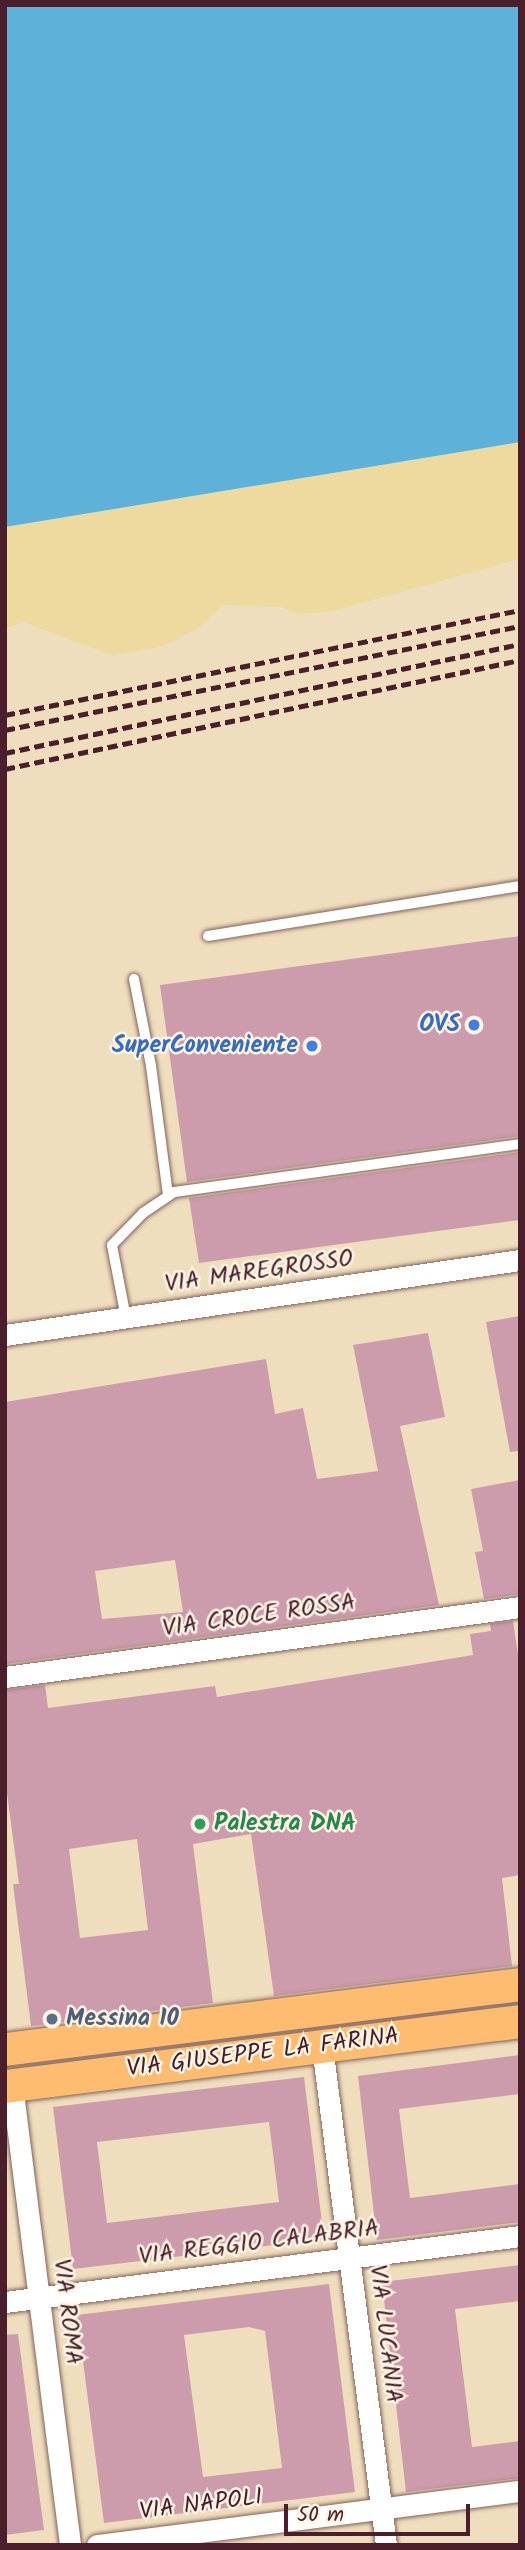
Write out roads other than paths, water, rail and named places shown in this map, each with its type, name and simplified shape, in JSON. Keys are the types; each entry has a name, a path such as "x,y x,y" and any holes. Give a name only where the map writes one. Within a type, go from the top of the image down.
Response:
{"main road":[{"name":"VIA GIUSEPPE LA FARINA","path":"6,2043 520,1984"},
{"name":"VIA GIUSEPPE LA FARINA","path":"9,2086 520,2021"}],"street":[{"name":"VIA MAREGROSSO","path":"5,1335 520,1261"},
{"name":"VIA CROCE ROSSA","path":"5,1677 520,1607"},
{"name":"VIA LUCANIA","path":"322,2046 386,2545"},
{"name":"VIA ROMA","path":"9,2086 71,2545"},
{"name":"VIA REGGIO CALABRIA","path":"5,2302 520,2236"},
{"name":"VIA NAPOLI","path":"97,2545 520,2491"}],"lane":[{"path":"208,936 520,886"},
{"path":"134,979 151,1066 168,1196"},
{"path":"126,1318 112,1245 143,1213 168,1196 520,1144"}],"water":[{"path":"5,5 520,5 520,442 5,527"}],"railway":[{"path":"5,715 520,610"},
{"path":"5,730 520,626"},
{"path":"5,753 520,644"},
{"path":"5,769 520,660"}],"place":[{"name":"OVS","path":"474,1025"},
{"name":"SuperConveniente","path":"312,1046"},
{"name":"Palestra DNA","path":"200,1824"},
{"name":"Messina 10","path":"52,2019"}]}
